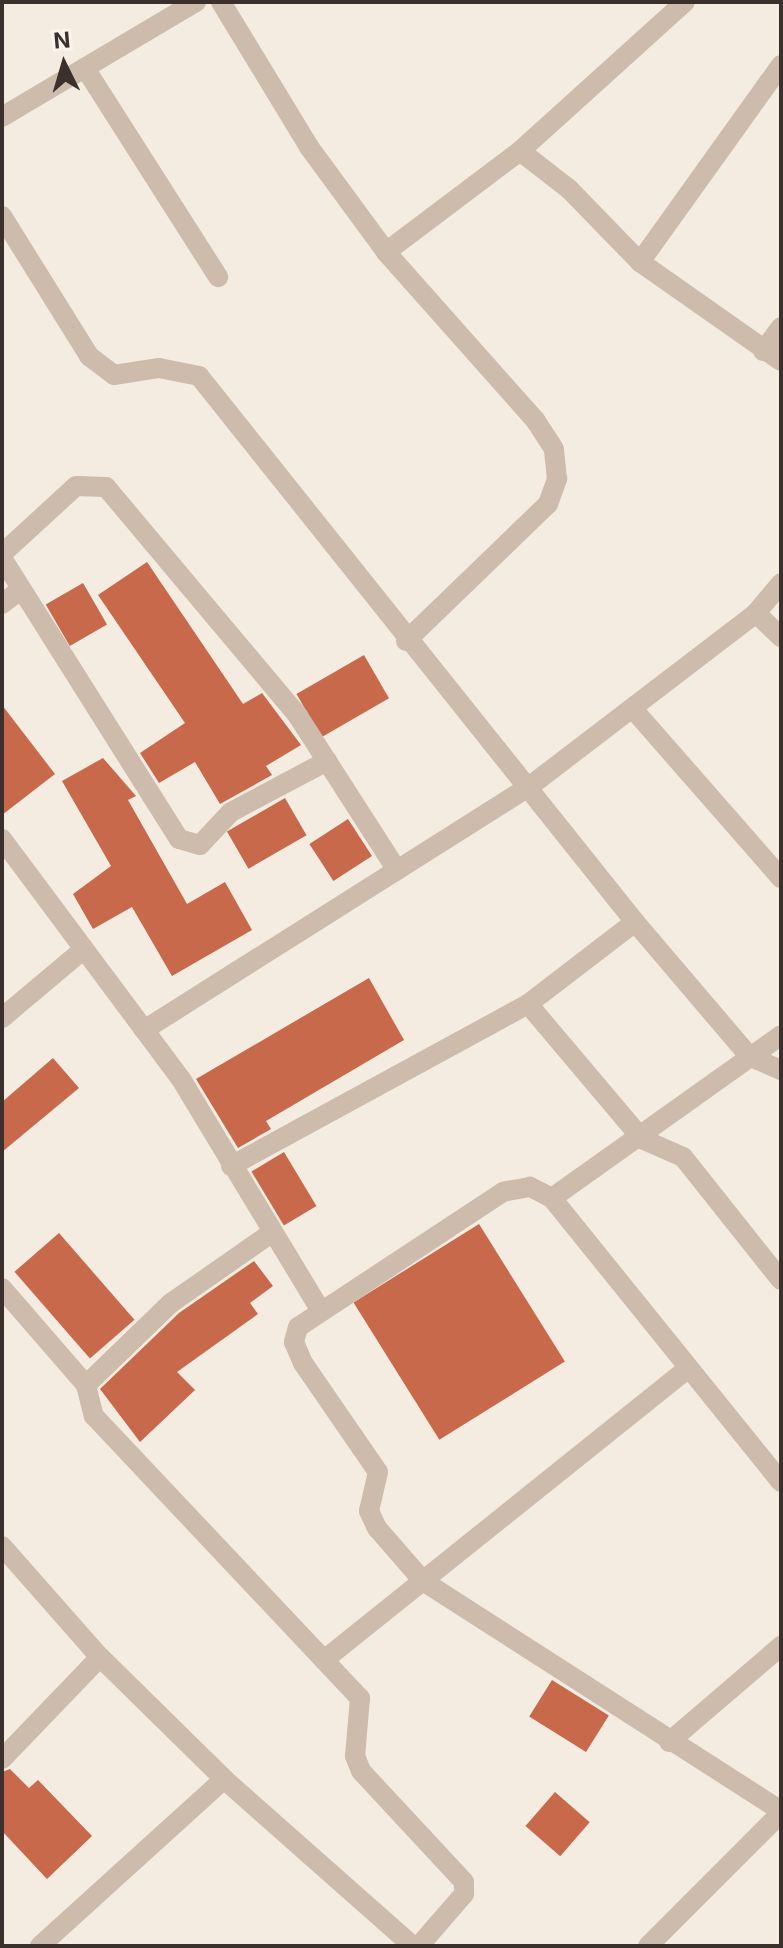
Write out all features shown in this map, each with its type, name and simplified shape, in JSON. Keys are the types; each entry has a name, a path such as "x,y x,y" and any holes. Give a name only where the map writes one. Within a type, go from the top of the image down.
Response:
{"street":[{"path":"2,117 196,2"},
{"path":"221,2 309,147 386,252 536,421 554,449 557,479 548,504 406,641"},
{"path":"386,252 520,151 685,2"},
{"path":"640,262 781,65"},
{"path":"85,68 218,277"},
{"path":"520,151 569,189 640,262 772,356 781,327"},
{"path":"2,216 89,356 114,375 159,368 199,376 406,641 530,786 635,922 749,1056 781,1070"},
{"path":"327,761 231,812 200,845 187,844 20,590 2,556 76,486 106,487 327,761 397,870"},
{"path":"144,1030 530,786 756,613 781,583"},
{"path":"2,604 20,590"},
{"path":"756,613 781,637"},
{"path":"633,709 781,878"},
{"path":"2,839 144,1030 319,1308"},
{"path":"231,1166 528,1004 635,922"},
{"path":"2,1018 84,949"},
{"path":"528,1004 642,1139 683,1157 781,1280"},
{"path":"552,1198 642,1139 781,1035"},
{"path":"648,1946 781,1812 423,1581 377,1528 369,1511 378,1472 294,1342 298,1327 319,1308 503,1192 530,1187 552,1198 685,1371 781,1482"},
{"path":"86,1385 171,1303 270,1234"},
{"path":"2,1288 86,1385 94,1416 360,1698 364,1718 355,1756 361,1771 464,1882 464,1894 416,1946 224,1779 100,1657 2,1546"},
{"path":"324,1660 685,1371"},
{"path":"669,1742 781,1646"},
{"path":"2,1759 100,1657"},
{"path":"40,1946 224,1779"}],"building":[{"path":"147,562 243,704 262,693 301,745 266,766 272,775 220,804 195,762 159,783 140,753 185,723 98,595"},
{"path":"83,583 107,625 70,646 46,604"},
{"path":"364,655 389,698 321,737 296,694"},
{"path":"2,705 55,774 2,815"},
{"path":"103,758 136,796 128,800 187,904 225,882 252,930 172,976 132,907 93,929 73,894 111,866 62,781"},
{"path":"285,798 306,835 248,869 227,832"},
{"path":"348,819 372,856 333,881 309,844"},
{"path":"369,978 404,1040 266,1121 271,1129 238,1148 196,1079"},
{"path":"53,1058 79,1088 2,1152 2,1102"},
{"path":"284,1152 316,1206 284,1226 251,1172"},
{"path":"479,1224 565,1361 439,1440 353,1302"},
{"path":"59,1233 134,1320 90,1358 14,1272"},
{"path":"254,1261 273,1286 250,1303 258,1314 177,1372 195,1390 140,1442 100,1389 179,1313"},
{"path":"552,1680 609,1716 586,1752 529,1716"},
{"path":"10,1769 29,1788 38,1780 92,1836 47,1879 2,1831 2,1772"},
{"path":"555,1792 590,1822 560,1856 525,1826"}]}
